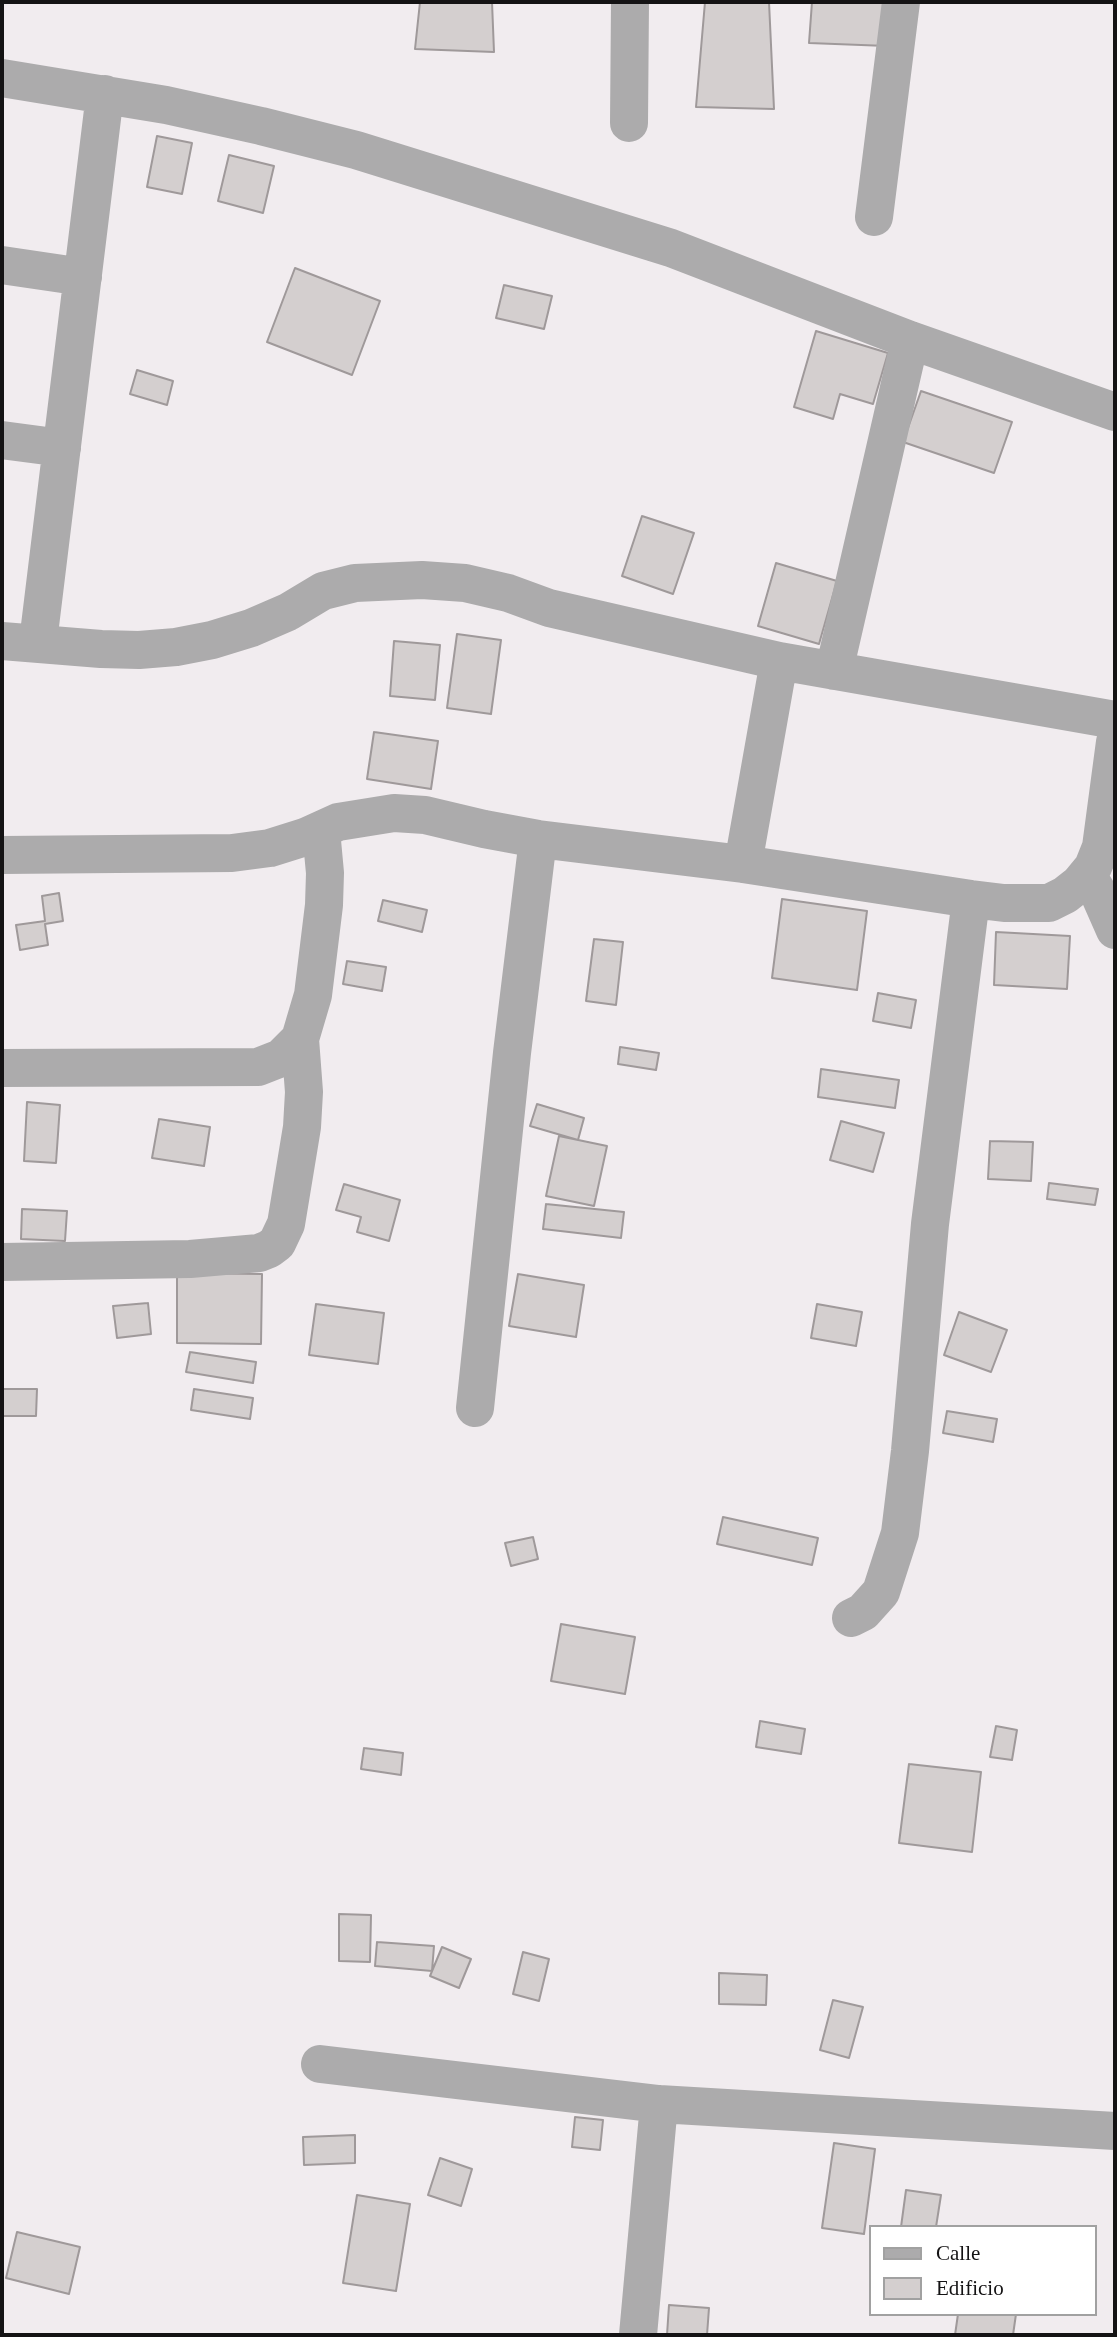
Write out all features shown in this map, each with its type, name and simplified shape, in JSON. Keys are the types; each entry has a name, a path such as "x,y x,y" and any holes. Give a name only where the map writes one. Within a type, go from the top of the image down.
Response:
{"street":[{"path":"629,2 629,123"},
{"path":"874,217 901,2"},
{"path":"2,78 105,94 261,125 356,150 671,248 910,340 1115,412"},
{"path":"105,94 62,448 20,642 113,649 176,647 251,628 288,612 323,591 355,583 422,579 465,583 508,593 549,608 779,661 1115,720"},
{"path":"2,265 83,276"},
{"path":"834,671 910,340"},
{"path":"2,440 62,448"},
{"path":"743,864 779,661"},
{"path":"2,855 232,853 270,848 338,822 394,813 425,815 484,830 538,839 743,864 971,899 1004,903 1049,903 1065,895 1093,867 1101,847 1115,742"},
{"path":"2,1262 190,1259 259,1253 277,1242 286,1224 302,1127 304,1092 300,1039 313,995 324,905 325,873 321,830"},
{"path":"475,1408 538,839"},
{"path":"1087,875 1115,930"},
{"path":"851,1618 863,1612 881,1592 900,1532 910,1451 930,1224 971,899"},
{"path":"2,1068 258,1067 281,1058 300,1039"},
{"path":"320,2064 659,2104 1115,2131"},
{"path":"638,2335 659,2104"}],"building":[{"path":"420,2 492,2 494,52 415,49"},
{"path":"705,2 769,2 774,109 696,107"},
{"path":"812,2 885,2 887,46 809,43"},
{"path":"157,136 192,143 182,194 147,187"},
{"path":"229,155 274,166 263,213 218,201"},
{"path":"295,268 380,301 352,375 267,342"},
{"path":"504,285 552,296 544,329 496,318"},
{"path":"816,331 888,353 873,404 840,394 833,419 794,407"},
{"path":"137,370 173,381 167,405 130,394"},
{"path":"921,391 1012,422 994,473 903,442"},
{"path":"642,516 694,533 673,594 622,576"},
{"path":"776,563 837,581 819,644 758,626"},
{"path":"457,634 501,640 491,714 447,708"},
{"path":"394,641 440,645 435,700 390,696"},
{"path":"374,732 438,741 431,789 367,779"},
{"path":"59,893 63,921 45,924 48,945 20,950 16,925 45,921 42,896"},
{"path":"782,899 867,911 857,990 772,978"},
{"path":"383,900 427,910 422,932 378,921"},
{"path":"996,932 1070,936 1067,989 994,985"},
{"path":"594,939 623,942 616,1005 586,1001"},
{"path":"347,961 386,967 382,991 343,984"},
{"path":"878,993 916,1000 911,1028 873,1021"},
{"path":"620,1047 659,1053 656,1070 618,1064"},
{"path":"821,1069 899,1080 895,1108 818,1097"},
{"path":"27,1102 60,1105 56,1163 24,1161"},
{"path":"537,1104 584,1118 578,1140 530,1126"},
{"path":"159,1119 210,1127 204,1166 152,1158"},
{"path":"841,1121 884,1133 873,1172 830,1160"},
{"path":"559,1136 607,1146 594,1206 546,1196"},
{"path":"990,1141 1033,1142 1031,1181 988,1179"},
{"path":"1049,1183 1098,1189 1095,1205 1047,1199"},
{"path":"344,1184 400,1200 389,1241 357,1232 361,1217 336,1210"},
{"path":"546,1204 624,1212 621,1238 543,1229"},
{"path":"22,1209 67,1211 65,1241 21,1239"},
{"path":"177,1273 262,1274 261,1344 177,1343"},
{"path":"518,1274 584,1285 576,1337 509,1326"},
{"path":"148,1303 151,1334 117,1338 113,1306"},
{"path":"316,1304 384,1313 378,1364 309,1355"},
{"path":"817,1304 862,1312 856,1346 811,1338"},
{"path":"959,1312 1007,1330 991,1372 944,1355"},
{"path":"190,1352 256,1362 253,1383 186,1372"},
{"path":"2,1389 37,1389 36,1416 2,1416"},
{"path":"194,1389 253,1398 250,1419 191,1410"},
{"path":"947,1411 997,1419 993,1442 943,1433"},
{"path":"723,1517 818,1538 812,1565 717,1544"},
{"path":"533,1537 538,1559 511,1566 505,1543"},
{"path":"561,1624 635,1637 625,1694 551,1681"},
{"path":"760,1721 805,1729 801,1754 756,1747"},
{"path":"996,1726 1017,1730 1012,1760 990,1757"},
{"path":"364,1748 403,1753 401,1775 361,1769"},
{"path":"909,1764 981,1772 972,1852 899,1843"},
{"path":"339,1914 371,1915 370,1962 339,1961"},
{"path":"377,1942 434,1946 432,1971 375,1966"},
{"path":"442,1947 471,1959 459,1988 430,1976"},
{"path":"523,1952 549,1959 539,2001 513,1994"},
{"path":"719,1973 767,1975 766,2005 719,2004"},
{"path":"833,2000 863,2007 849,2058 820,2050"},
{"path":"575,2117 603,2120 600,2150 572,2147"},
{"path":"355,2135 355,2163 304,2165 303,2137"},
{"path":"834,2143 875,2149 864,2234 822,2228"},
{"path":"440,2158 472,2169 461,2206 428,2195"},
{"path":"906,2190 941,2195 936,2225 901,2225"},
{"path":"357,2195 410,2204 396,2291 343,2283"},
{"path":"17,2232 80,2247 69,2294 6,2278"},
{"path":"669,2305 709,2308 707,2335 667,2335"},
{"path":"958,2316 1016,2316 1013,2335 955,2335"}]}
